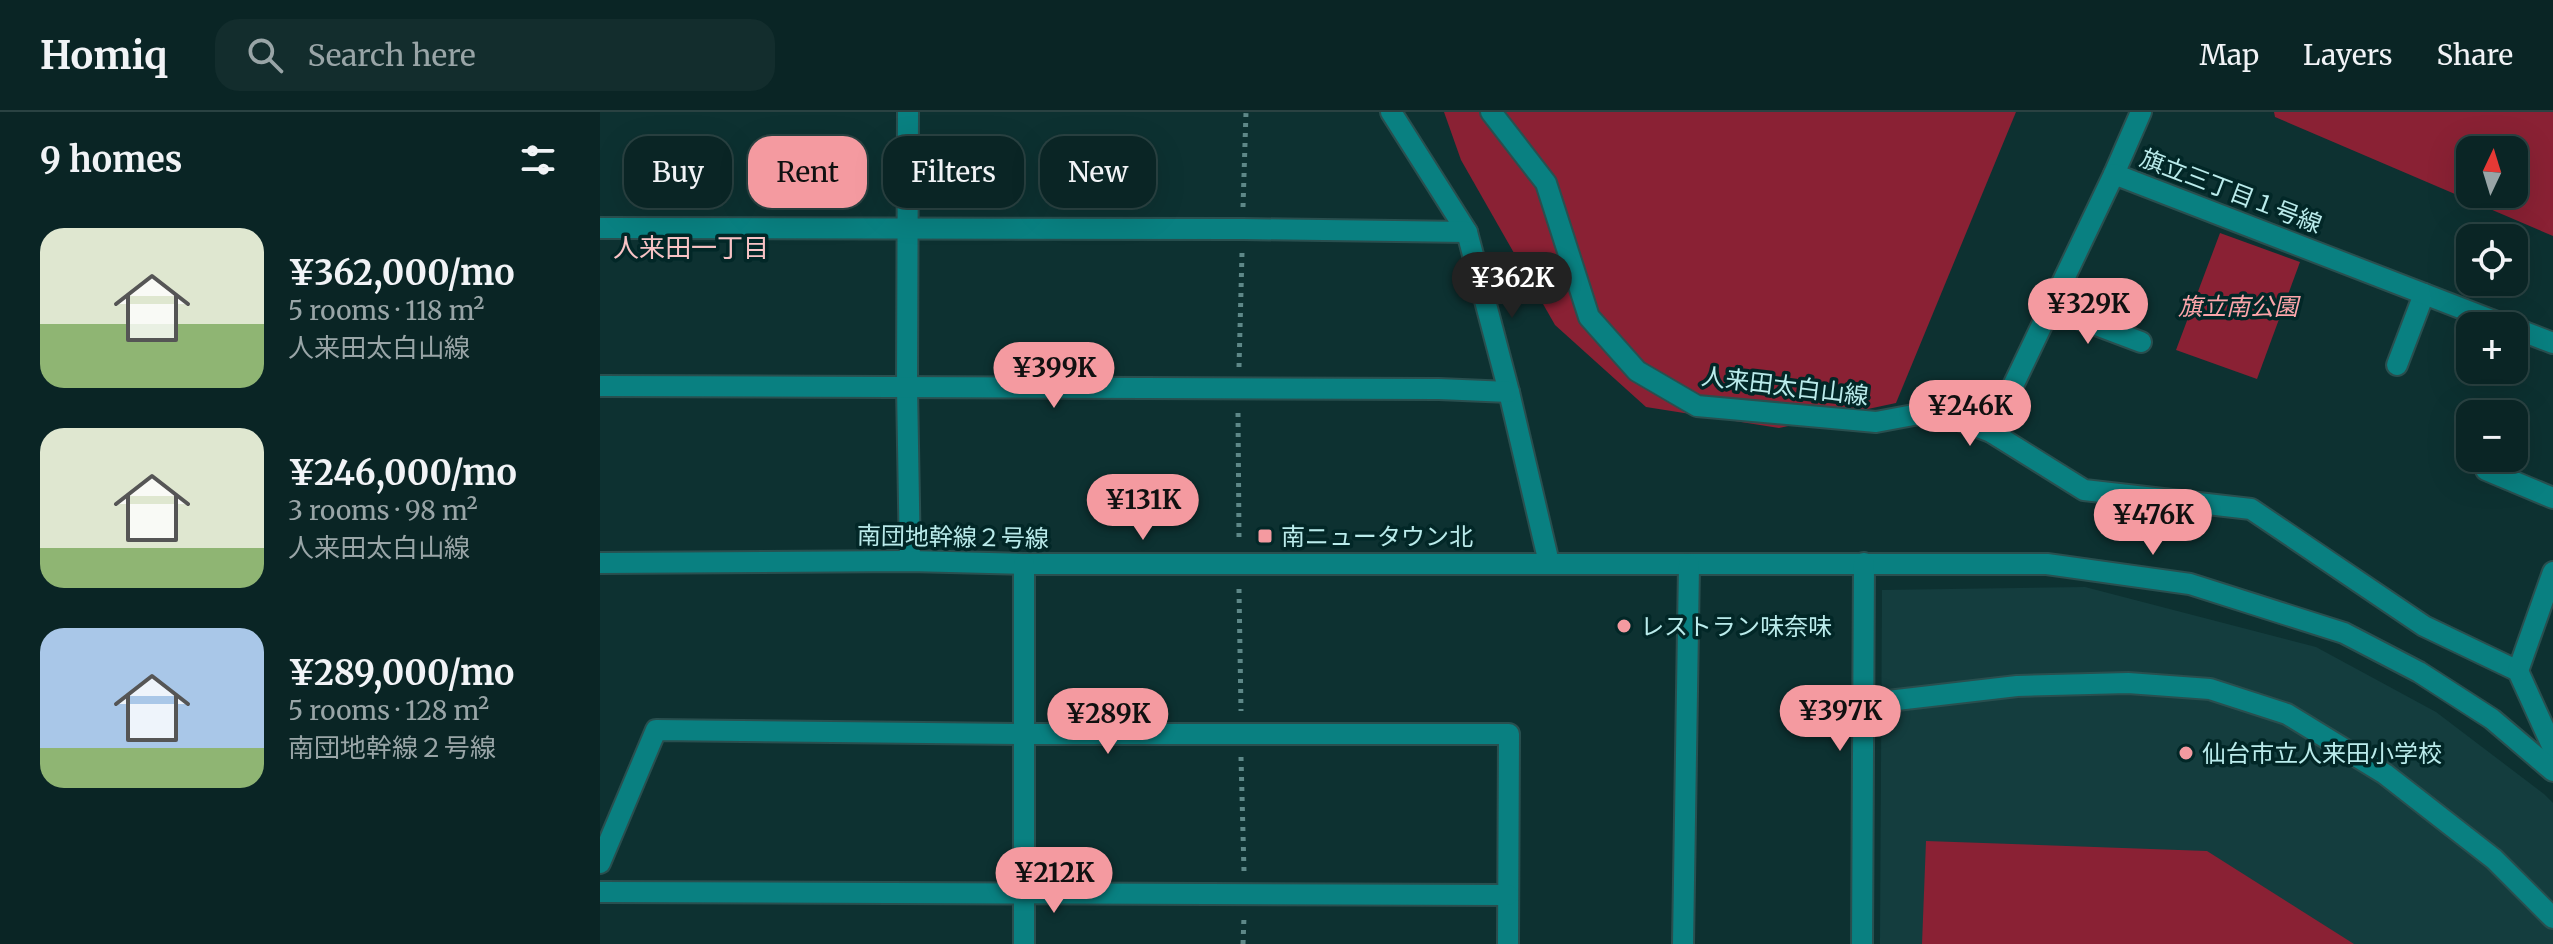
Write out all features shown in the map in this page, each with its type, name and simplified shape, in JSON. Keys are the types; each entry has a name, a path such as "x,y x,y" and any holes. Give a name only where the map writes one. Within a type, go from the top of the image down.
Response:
{"street":[{"path":"908,112 910,561"},
{"path":"1391,112 1467,232 1549,563"},
{"name":"人来田太白山線","path":"1491,112 1546,183 1589,317 1637,371 1697,406 1876,422 1935,411 1991,432 2084,490 2251,509 2424,626 2518,671"},
{"path":"2114,174 2141,112"},
{"name":"旗立三丁目１号線","path":"1991,432 2114,174 2471,312"},
{"path":"600,228 1467,232"},
{"path":"2397,365 2424,294"},
{"path":"2051,308 2141,342"},
{"path":"2528,333 2553,343"},
{"path":"600,386 1509,392"},
{"path":"2491,472 2553,498"},
{"name":"南団地幹線２号線","path":"600,563 2047,564 2190,584 2344,633 2419,672 2492,719 2553,771"},
{"path":"1862,944 1864,563"},
{"path":"1024,564 1024,944"},
{"path":"1683,944 1689,565"},
{"path":"2553,572 2518,671 2553,748"},
{"path":"1862,704 2049,685 2128,683 2210,689 2223,693 2287,714 2385,774 2494,859 2553,918"},
{"path":"600,863 656,730 1509,734 1508,944"},
{"path":"600,892 1508,895"}],"path":[{"path":"1239,564 1238,388 1246,112"}],"shaded area":[{"name":"仙台市立人来田小学校","path":"2085,587 2316,647 2436,712 2544,794 2553,803 2553,944 1880,944 1882,590"}],"green space":[{"path":"1444,112 2016,112 1896,403 1779,428 1646,407 1555,325 1461,160"},
{"path":"2274,112 2553,112 2553,236 2488,208 2528,208 2528,136 2456,136 2456,194 2275,117"},
{"name":"旗立南公園","path":"2220,233 2300,262 2257,379 2176,350"},
{"path":"1926,841 2207,851 2354,944 1922,944"}],"place":[{"name":"南ニュータウン北","path":"1265,536"},
{"name":"レストラン味奈味","path":"1624,626"},
{"name":"仙台市立人来田小学校","path":"2186,753"}],"district":[{"name":"人来田一丁目","path":"691,247"}]}
